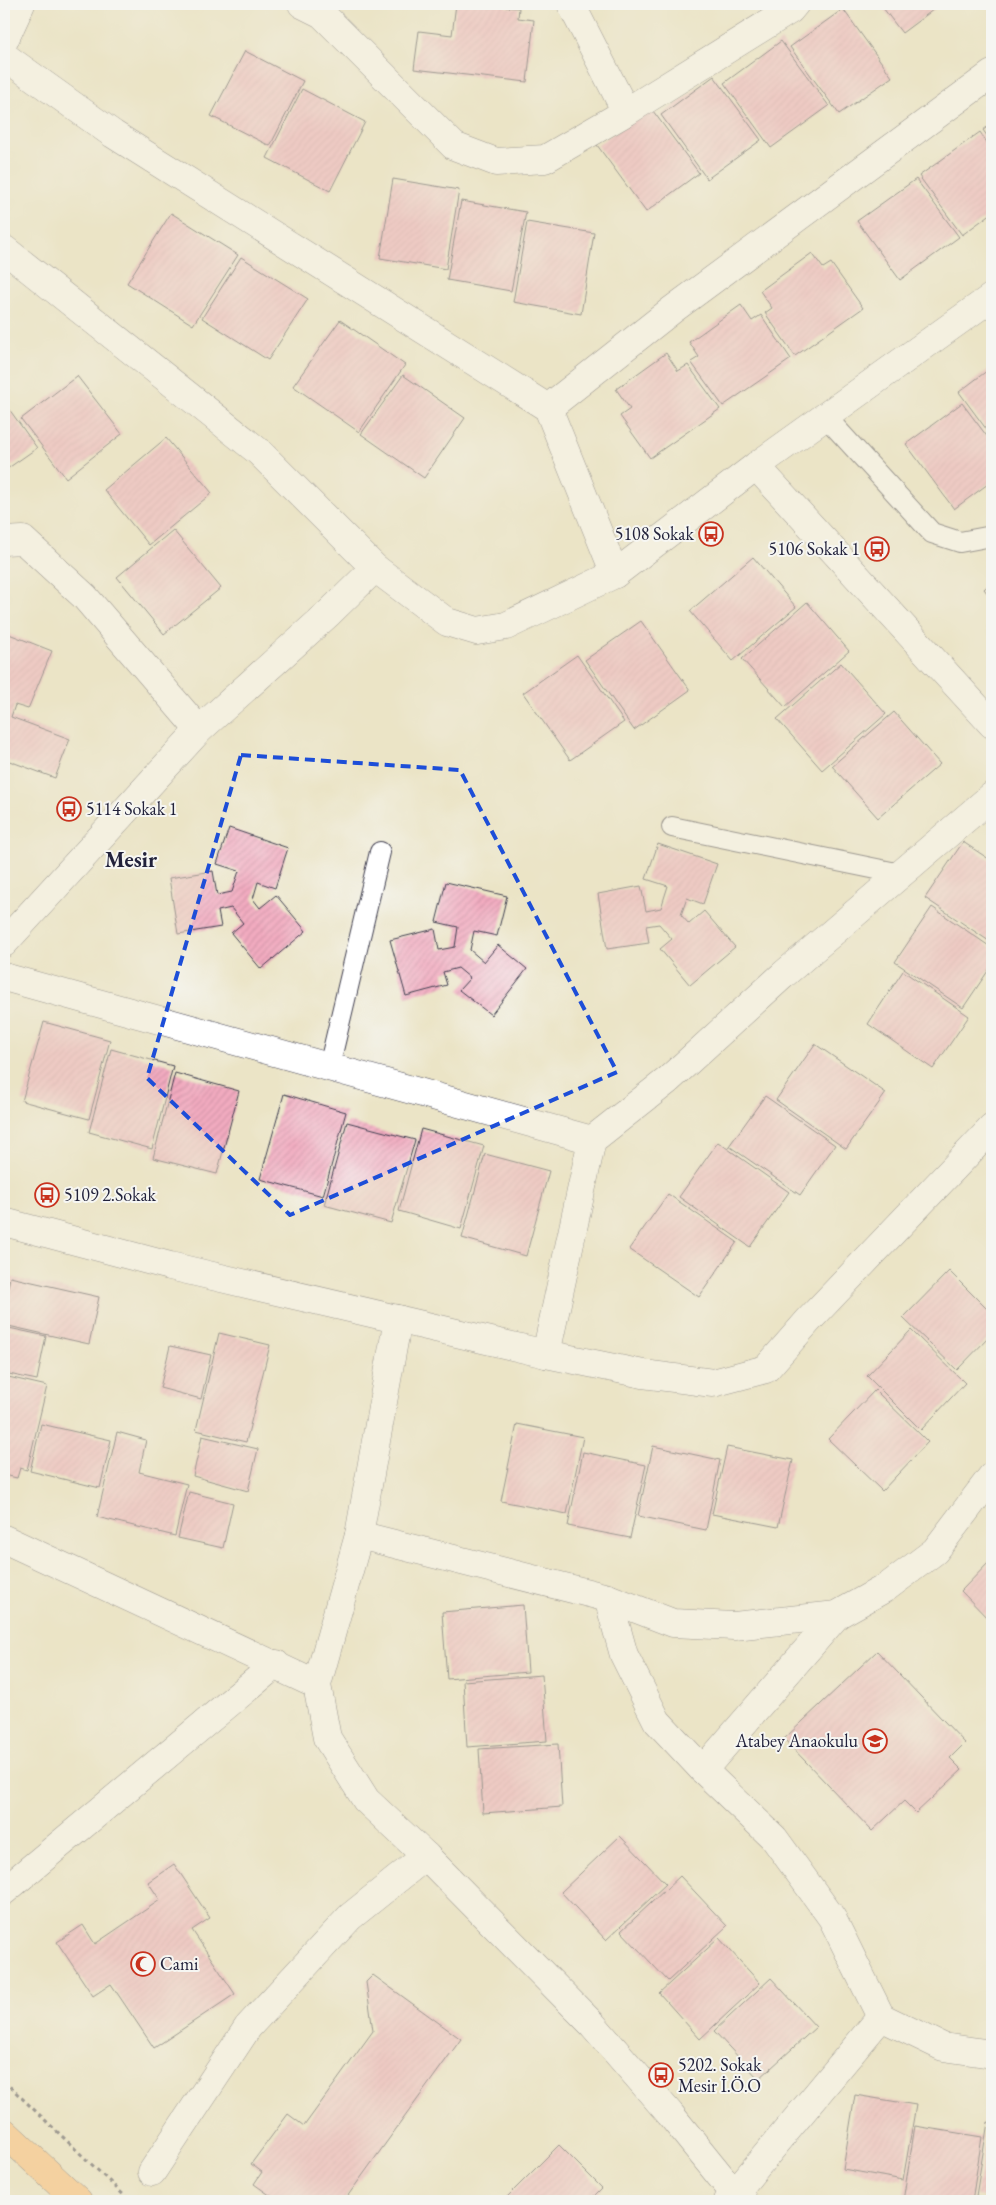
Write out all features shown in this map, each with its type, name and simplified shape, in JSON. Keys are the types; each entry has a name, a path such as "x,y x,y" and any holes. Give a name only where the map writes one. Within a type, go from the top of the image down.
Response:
{"main road":[{"path":"4,2132 78,2201"}],"street":[{"path":"4,41 20,4"},
{"path":"571,4 626,112"},
{"path":"318,7 454,146 496,162 545,159 626,112 790,10 795,4"},
{"path":"4,56 113,134 548,408 615,574"},
{"path":"548,408 672,310 992,74"},
{"path":"4,248 259,452 375,568 447,622 477,631 506,626 615,574 756,466 992,297"},
{"path":"756,466 992,724"},
{"path":"4,541 23,540 85,597 199,730"},
{"path":"4,944 14,919 199,730 329,613 375,568"},
{"path":"546,1354 592,1140 668,1080 783,975 992,796"},
{"path":"4,977 592,1140"},
{"path":"4,1222 170,1266 546,1354 643,1374 713,1383 766,1369 808,1321 992,1128"},
{"path":"398,1319 359,1535 317,1685 327,1738 366,1800 426,1856 592,2025 670,2114 735,2199 881,2017"},
{"path":"703,1770 837,1615 888,1587 935,1551 992,1476"},
{"path":"359,1535 608,1598 673,1623 734,1626 837,1615"},
{"path":"4,1539 276,1664 317,1685"},
{"path":"608,1598 624,1655 657,1721 703,1770 774,1838 826,1910 881,2017 943,2047 992,2054"},
{"path":"4,1891 276,1664"},
{"path":"152,2172 248,2027 350,1917 426,1856"}],"lane":[{"path":"825,416 932,532 960,542 992,536"},
{"path":"672,827 901,874"},
{"path":"329,1067 380,852"}],"path":[{"path":"4,2081 130,2201"}],"highlighted area":[{"path":"241,755 460,770 617,1072 290,1215 147,1078"}],"building":[{"path":"456,4 506,4 506,7 519,8 518,18 534,20 527,82 414,69 419,31 452,35"},
{"path":"880,4 941,4 902,33"},
{"path":"843,9 892,77 839,114 790,47"},
{"path":"781,41 829,106 771,148 724,83"},
{"path":"245,51 303,81 270,146 211,116"},
{"path":"714,76 761,140 707,179 661,115"},
{"path":"302,89 365,122 330,191 267,158"},
{"path":"650,107 699,173 646,212 597,145"},
{"path":"992,124 992,143 983,130"},
{"path":"980,132 992,150 992,213 962,235 919,176"},
{"path":"393,179 459,190 446,269 380,258"},
{"path":"916,179 959,237 900,280 857,221"},
{"path":"461,201 526,212 511,291 447,280"},
{"path":"171,213 238,255 193,325 127,283"},
{"path":"527,222 594,233 581,314 513,302"},
{"path":"812,253 823,268 831,263 863,308 795,356 765,313 772,308 760,291"},
{"path":"241,257 308,299 268,360 202,318"},
{"path":"741,305 752,321 761,315 791,359 723,406 691,362 699,357 689,342"},
{"path":"340,320 405,365 359,432 293,386"},
{"path":"666,353 678,371 688,365 720,409 650,458 620,416 630,409 616,389"},
{"path":"992,367 992,437 959,392"},
{"path":"403,375 465,418 424,478 361,434"},
{"path":"77,376 122,434 66,478 21,419"},
{"path":"4,402 37,448 4,471"},
{"path":"962,403 992,443 992,481 954,509 906,444"},
{"path":"166,438 212,493 149,545 104,490"},
{"path":"173,530 221,588 164,634 117,577"},
{"path":"753,557 796,607 733,661 690,611"},
{"path":"992,582 992,599 984,589"},
{"path":"807,602 849,651 785,707 742,659"},
{"path":"641,621 690,690 634,730 585,660"},
{"path":"9,634 52,651 28,709 15,705 11,717 70,739 55,778 4,759 4,647"},
{"path":"577,655 624,722 570,760 523,693"},
{"path":"841,663 886,714 822,770 777,719"},
{"path":"894,712 940,764 878,818 832,766"},
{"path":"229,828 288,848 275,888 258,882 253,899 260,908 276,895 306,931 261,969 231,933 243,923 231,908 218,911 221,927 178,934 169,878 213,871 217,895 232,892 239,871 217,864"},
{"path":"963,842 992,861 992,943 925,898"},
{"path":"658,844 717,864 703,904 687,898 681,915 689,924 704,911 735,947 690,985 660,949 672,939 659,924 646,926 649,943 607,949 598,894 641,886 646,911 661,908 668,886 646,879"},
{"path":"446,882 507,896 497,936 474,931 470,950 484,962 498,945 527,969 491,1015 459,990 470,978 458,968 443,972 447,985 406,996 390,940 435,929 439,950 455,947 458,927 436,922"},
{"path":"932,907 992,948 992,965 963,1008 895,962"},
{"path":"903,971 969,1016 933,1069 868,1024"},
{"path":"44,1022 110,1040 89,1119 22,1101"},
{"path":"815,1044 886,1093 846,1149 776,1100"},
{"path":"111,1049 173,1066 152,1149 89,1132"},
{"path":"175,1073 239,1091 217,1174 153,1158"},
{"path":"284,1094 346,1112 323,1196 260,1179"},
{"path":"765,1096 835,1145 800,1195 729,1146"},
{"path":"347,1122 415,1140 391,1223 324,1205"},
{"path":"421,1129 484,1146 461,1229 399,1211"},
{"path":"718,1142 789,1192 750,1247 679,1197"},
{"path":"485,1154 549,1171 526,1256 462,1238"},
{"path":"668,1194 737,1242 699,1297 629,1249"},
{"path":"949,1271 992,1314 992,1334 957,1370 903,1318"},
{"path":"10,1277 99,1297 89,1344 4,1325 4,1308"},
{"path":"4,1327 46,1336 37,1380 4,1373"},
{"path":"911,1330 965,1383 921,1430 867,1376"},
{"path":"219,1333 270,1345 246,1442 196,1430"},
{"path":"170,1346 211,1355 201,1399 160,1388"},
{"path":"4,1376 47,1386 27,1470 20,1468 17,1478 4,1475"},
{"path":"875,1390 928,1442 882,1491 828,1439"},
{"path":"41,1424 111,1440 100,1488 30,1471"},
{"path":"517,1424 583,1437 567,1514 501,1501"},
{"path":"117,1432 146,1440 139,1472 187,1484 175,1536 97,1517"},
{"path":"202,1436 258,1449 248,1491 193,1476"},
{"path":"653,1446 720,1460 706,1530 638,1516"},
{"path":"727,1447 793,1460 778,1527 712,1514"},
{"path":"583,1452 646,1465 630,1538 568,1526"},
{"path":"189,1492 233,1503 223,1548 178,1538"},
{"path":"992,1559 992,1623 961,1591"},
{"path":"523,1605 528,1672 447,1679 442,1612"},
{"name":"Atabey Anaokulu","path":"877,1651 965,1743 950,1758 962,1770 916,1813 904,1801 872,1831 784,1739"},
{"path":"542,1675 547,1741 467,1747 463,1681"},
{"path":"558,1744 562,1807 483,1813 479,1749"},
{"path":"620,1836 666,1884 606,1940 561,1892"},
{"name":"Cami","path":"174,1864 210,1918 192,1930 235,1994 154,2048 111,1984 93,1996 57,1942 83,1925 95,1944 160,1900 148,1882"},
{"path":"680,1876 727,1926 668,1981 621,1931"},
{"path":"719,1938 760,1983 700,2039 659,1993"},
{"path":"373,1975 461,2039 344,2201 278,2201 254,2184 262,2172 251,2164 288,2114 304,2126 373,2031 366,1982"},
{"path":"771,1978 816,2027 759,2079 714,2031"},
{"path":"855,2095 916,2105 903,2180 843,2169"},
{"path":"988,2122 992,2123 992,2198 976,2196"},
{"path":"915,2126 982,2137 972,2201 903,2201"},
{"path":"559,2145 602,2188 589,2201 503,2201"}],"place":[{"name":"5108 Sokak","path":"711,534"},
{"name":"5106 Sokak 1","path":"877,549"},
{"name":"5114 Sokak 1","path":"69,809"},
{"name":"5109 2.Sokak","path":"47,1195"},
{"name":"Atabey Anaokulu","path":"875,1741"},
{"name":"Cami","path":"143,1964"},
{"name":"5202. Sokak Mesir İ.Ö.O","path":"661,2075"}],"district":[{"name":"Mesir","path":"131,859"}]}
